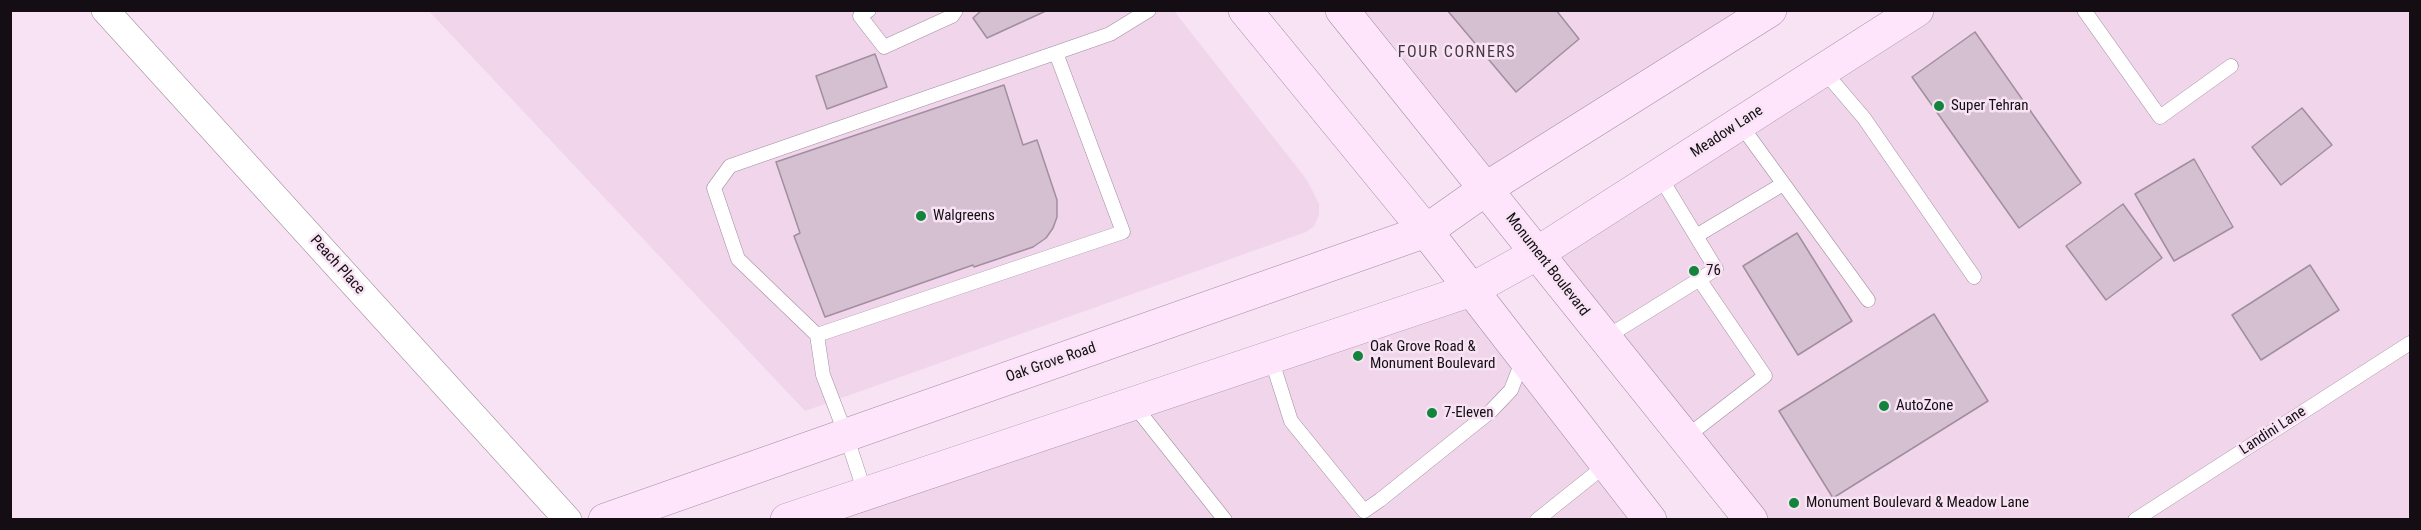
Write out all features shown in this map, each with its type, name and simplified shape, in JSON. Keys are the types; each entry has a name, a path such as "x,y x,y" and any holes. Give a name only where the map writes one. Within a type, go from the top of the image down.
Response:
{"main road":[{"path":"1245,10 1426,231 1650,519"},
{"name":"Monument Boulevard","path":"1342,10 1751,519"},
{"path":"1487,188 1770,10"},
{"name":"Meadow Lane","path":"1536,254 1917,10"},
{"name":"Oak Grove Road","path":"605,519 1426,231 1487,188"},
{"path":"787,519 828,514 865,494 1471,290 1536,254"}],"street":[{"name":"Peach Place","path":"105,10 568,519"}],"lane":[{"path":"869,10 860,16 884,47 951,16 956,10"},
{"path":"865,494 846,435 822,375 817,335 738,259 714,188 730,166 1110,34 1149,10"},
{"path":"2084,10 2160,117 2231,66"},
{"path":"817,335 1123,232 1056,54"},
{"path":"1823,70 1864,118 1974,277"},
{"path":"1740,124 1868,300"},
{"path":"1605,338 1716,269 1659,175"},
{"path":"1696,236 1783,184"},
{"path":"1686,437 1765,376 1699,279"},
{"name":"Landini Lane","path":"2135,519 2410,343"},
{"path":"1271,358 1291,421 1364,511 1491,411 1511,390 1523,358"},
{"path":"1132,404 1226,519"},
{"path":"1537,519 1606,464"}],"shaded area":[{"path":"429,11 1174,11 1307,180 1319,204 1319,215 1314,226 1306,232 805,411"},
{"path":"1342,11 1770,11 1487,188"},
{"path":"1917,11 2410,11 2410,519 1751,519 1536,254"},
{"path":"1471,290 1650,520 787,520"}],"building":[{"path":"982,10 1048,10 987,38 973,18"},
{"path":"1447,10 1556,10 1579,39 1516,92"},
{"path":"1975,32 2081,183 2019,228 1912,77"},
{"path":"875,54 887,87 827,109 816,76"},
{"path":"1004,85 1023,145 1037,140 1057,200 1057,217 1046,238 1033,247 974,267 973,265 825,317 794,236 800,233 776,162"},
{"path":"2302,108 2332,145 2281,185 2252,147"},
{"path":"2194,159 2233,227 2174,261 2135,194"},
{"path":"2123,204 2162,258 2106,300 2066,246"},
{"path":"1797,233 1852,321 1798,355 1743,266"},
{"path":"2310,265 2339,310 2261,360 2232,315"},
{"name":"AutoZone","path":"1934,314 1988,401 1833,498 1779,411"}],"place":[{"name":"Super Tehran","path":"1939,106"},
{"name":"Walgreens","path":"921,216"},
{"name":"76","path":"1694,271"},
{"name":"Oak Grove Road & Monument Boulevard","path":"1358,356"},
{"name":"AutoZone","path":"1884,406"},
{"name":"7-Eleven","path":"1432,413"},
{"name":"Monument Boulevard & Meadow Lane","path":"1794,503"}],"district":[{"name":"FOUR CORNERS","path":"1457,53"}]}
